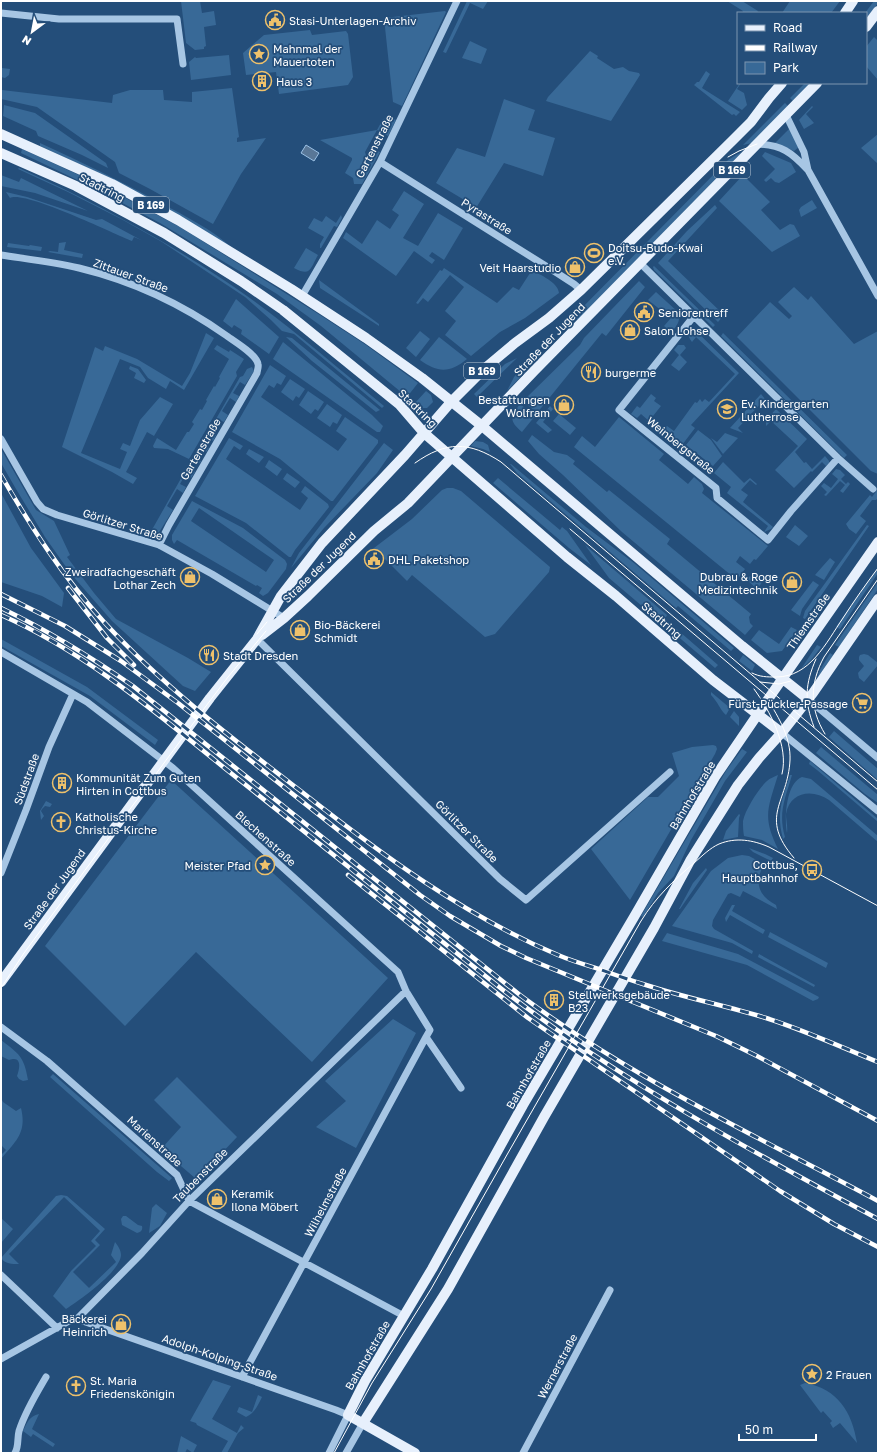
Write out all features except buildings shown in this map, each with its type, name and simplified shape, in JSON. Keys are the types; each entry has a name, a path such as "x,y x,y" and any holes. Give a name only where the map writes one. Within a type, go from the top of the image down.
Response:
{"main road":[{"path":"846,12 854,1"},
{"path":"867,26 878,11"},
{"name":"Straße der Jugend","path":"1,982 163,760 257,639 281,596 322,543 405,455 451,402 489,364 515,342 549,318 581,290 751,122 768,98 781,84"},
{"name":"Straße der Jugend","path":"257,639 284,618 374,531 408,502 816,84"},
{"name":"Stadtring","path":"2,135 119,188 178,220 291,289 366,338 422,378 482,426 742,646 808,699"},
{"name":"Stadtring","path":"1,153 76,186 164,232 242,281 283,310 404,409 424,433 567,557 616,596 713,680 782,733"},
{"name":"Thiemstraße","path":"758,714 878,542"},
{"path":"782,733 808,699 878,599"},
{"name":"Bahnhofstraße","path":"355,1419 365,1381 432,1270 523,1105 715,777 758,714"},
{"name":"Bahnhofstraße","path":"355,1419 448,1289 544,1117 654,928 690,861 738,785 759,758 782,733"},
{"path":"355,1419 415,1453"}],"street":[{"name":"Gartenstraße","path":"302,296 380,162 458,1"},
{"path":"1,13 58,19 177,19 183,64"},
{"path":"786,115 804,152 808,170"},
{"path":"757,144 776,146 788,152 796,157 808,170 878,296"},
{"name":"Pyrastraße","path":"380,162 557,273 581,290"},
{"name":"Zittauer Straße","path":"1,255 79,268 151,292 178,305 222,332 253,355 258,364"},
{"path":"640,263 838,458 873,489"},
{"name":"Weinbergstraße","path":"694,316 619,410 716,488 717,498 768,540 791,510 838,458"},
{"name":"Gartenstraße","path":"159,545 257,373 258,364"},
{"name":"Görlitzer Straße","path":"1,439 37,502 43,509 57,515 159,545 273,610 284,618"},
{"name":"Görlitzer Straße","path":"257,639 500,879 526,900 670,772"},
{"name":"Blechenstraße","path":"1,652 87,702 163,760 398,972 406,991 430,1030 426,1037 461,1088"},
{"name":"Südstraße","path":"1,873 49,747 73,694"},
{"path":"808,699 878,758"},
{"path":"782,733 878,811"},
{"name":"Taubenstraße","path":"1,1359 69,1321 77,1320 122,1274 189,1201 406,991"},
{"name":"Marienstraße","path":"1,1027 47,1061 178,1175 189,1201"},
{"name":"Wilhelmstraße","path":"242,1377 426,1037"},
{"path":"189,1201 404,1316"},
{"path":"1,1275 57,1328"},
{"name":"Wernerstraße","path":"523,1453 610,1290"},
{"name":"Adolph-Kolping-Straße","path":"77,1320 242,1377 355,1419"},
{"path":"15,1453 18,1433 30,1406 46,1377"},
{"name":"Bahnhofstraße","path":"329,1453 355,1419"},
{"name":"Bahnhofstraße","path":"346,1453 355,1419"}],"green space":[{"path":"181,1 200,1 202,13 214,11 216,25 204,27 206,46 204,49 195,50 186,43"},
{"path":"467,1 488,1 483,9 470,3 446,53 443,52"},
{"path":"727,1 742,1 758,11 743,11"},
{"path":"790,1 840,1 832,12 783,12"},
{"path":"874,1 878,1 867,18 867,12 866,12"},
{"path":"446,12 402,106 393,102 384,18"},
{"path":"310,30 312,35 346,31 348,34 353,77 348,85 279,94 276,72 246,75 243,53 264,35"},
{"path":"874,37 878,41 878,80 867,67 867,46"},
{"path":"470,41 487,49 481,64 462,58"},
{"path":"590,51 598,56 597,58 614,69 623,67 629,71 639,73 640,75 611,121 546,101"},
{"path":"229,55 231,75 191,80 189,62 195,57"},
{"path":"2,68 10,69 9,75 5,78 1,77"},
{"path":"706,71 710,74 702,88 740,112 736,116 734,114 732,115 694,85 699,82"},
{"path":"740,84 737,89 744,93 747,105 742,110 728,101"},
{"path":"804,84 810,84 793,101 790,98"},
{"path":"232,88 239,137 237,138 237,142 266,138 241,174 213,224 119,173 115,162 37,107 1,99 2,90 112,103 113,95 130,90 163,90 164,100 192,102 192,92"},
{"path":"504,99 535,110 528,130 555,138 543,176 504,163 476,208 436,183 457,148 485,157"},
{"path":"785,103 788,106 752,143 743,145"},
{"path":"4,105 35,113 106,163 108,168 38,136 36,131 3,116"},
{"path":"812,106 813,107 806,114 814,123 804,129 799,120"},
{"path":"392,118 396,120 388,136 377,130 383,119"},
{"path":"789,129 799,147 794,151 775,143"},
{"path":"377,130 365,152 367,159 374,150 380,152 362,184 354,184 353,178 345,173 352,158 320,140"},
{"path":"878,134 878,164 861,148"},
{"path":"40,143 132,187 206,229 231,247 114,180 40,146"},
{"path":"22,149 101,185 180,227 366,345 418,383 407,397 321,326 277,294 160,223 92,187 21,153"},
{"path":"742,152 578,320 574,316 728,160"},
{"path":"765,152 791,163 796,172 779,183 775,182 771,178 766,182 764,180 775,169 762,156"},
{"path":"19,168 136,226 220,277 282,322 384,406 382,408 294,334 282,331 245,297 162,242 123,220 18,169"},
{"path":"1,175 19,182 21,178 88,211 35,193 1,186"},
{"path":"743,175 770,202 761,210 780,230 790,224 794,225 800,236 772,252 719,201"},
{"path":"404,191 424,204 403,238 418,246 438,213 463,228 444,260 432,252 429,256 435,260 432,264 414,251 396,276 343,238 346,232 362,244 377,220 390,229 399,215 392,210"},
{"path":"6,192 27,197 96,220 102,219 141,240 134,237 132,241 32,200 18,197 10,198"},
{"path":"812,200 817,208 801,217 799,210"},
{"path":"715,205 717,208 668,261 724,315 718,322 658,263 687,231"},
{"path":"341,215 342,218 337,227 334,226 320,248 320,244 324,237 308,228 314,218 322,222 326,216 336,223"},
{"path":"66,242 64,250 83,254 82,258 48,252 58,252 59,243"},
{"path":"8,243 42,247 41,251 7,247"},
{"path":"306,248 318,255 311,268 307,272 304,272 294,268"},
{"path":"654,266 715,325 713,327 654,270"},
{"path":"444,268 497,303 513,287 519,290 532,270 552,282 558,289 559,293 525,318 500,332 471,356 445,335 456,321 445,311 464,287 450,275 428,302 423,298 418,304 416,303 440,270 442,271"},
{"path":"319,280 379,324 379,326 320,288"},
{"path":"639,281 645,287 606,336 602,333 537,413 523,401 580,345 584,338"},
{"path":"794,287 808,300 811,296 854,344 878,331 878,474 871,471 737,337 770,302 789,319 792,316 778,302"},
{"path":"656,292 678,312 678,323 671,332 664,326 671,318 648,300"},
{"path":"236,299 279,337 269,354 241,334 242,330 234,325 232,328 223,321"},
{"path":"693,328 739,373 691,425 695,428 682,445 712,468 710,470 662,431 667,426 674,431 695,402 697,403 700,399 702,402 705,399 709,402 735,374 696,337 692,342 688,334"},
{"path":"420,331 430,339 416,357 406,348"},
{"path":"206,333 214,338 184,390 170,381 166,389 148,378 140,367 120,359 81,453 120,469 127,452 120,449 123,443 130,446 140,420 160,397 173,404 154,436 147,432 126,472 137,478 133,484 62,447 95,347 103,351 105,346 137,359 182,386 190,373"},
{"path":"723,333 847,455 844,458 721,336"},
{"path":"286,337 292,338 380,410 376,412 312,361"},
{"path":"439,337 467,359 455,367 444,370 433,367 420,360"},
{"path":"283,342 372,415 383,426 380,432 377,432 273,359"},
{"path":"217,345 229,352 230,350 244,359 236,372 237,376 189,459 168,449 154,448 153,446 157,438 176,450 187,432 189,432 194,424 192,422 200,409 202,410 229,359 214,349"},
{"path":"678,345 684,345 686,348 680,355 687,362 679,371 671,365 679,355 674,350"},
{"path":"517,358 477,397 474,394 505,364"},
{"path":"270,365 286,376 281,385 277,383 274,388 269,385 261,397 338,451 347,439 336,431 345,417 378,440 378,443 333,501 331,501 280,459 232,432"},
{"path":"525,365 527,370 507,391 514,377"},
{"path":"130,366 138,369 146,380 144,383 134,378 136,373 129,369"},
{"path":"252,367 254,371 245,385 240,382 233,393 239,396 236,402 230,398 222,411 228,415 224,422 217,419 210,431 216,435 213,441 207,437 202,444 209,448 206,452 200,449 195,456 201,461 200,463 197,464 192,461 240,377 243,376 247,369"},
{"path":"290,379 305,389 299,398 296,396 293,401 281,392"},
{"path":"308,391 324,402 318,411 315,409 311,414 299,405"},
{"path":"426,391 431,395 433,402 427,408 423,408 415,403"},
{"path":"651,394 656,398 654,401 661,406 649,421 641,414 637,418 631,414 637,406 640,408"},
{"path":"761,394 765,399 738,428 743,433 730,428"},
{"path":"327,404 342,415 337,424 333,422 330,427 317,418"},
{"path":"520,404 535,416 522,432 515,425 512,419 514,412"},
{"path":"550,406 553,409 543,422 552,430 548,433 536,423"},
{"path":"776,409 807,439 795,452 804,463 806,462 812,469 825,456 829,461 826,466 822,462 794,488 775,470 798,446 771,421 766,426 766,420"},
{"path":"559,414 576,428 570,435 553,421"},
{"path":"619,417 664,454 659,460 688,484 694,477 702,484 704,489 702,493 768,546 756,560 754,559 750,564 740,556 736,562 745,569 737,580 574,447 582,436 595,447"},
{"path":"698,430 711,440 722,456 713,466 686,445"},
{"path":"725,433 738,438 723,454 711,438 717,442"},
{"path":"532,435 554,452 567,455 575,461 573,464 607,492 609,490 670,539 667,544 751,614 749,617 750,623 753,626 745,635 622,532 539,454 528,441"},
{"path":"229,438 243,446 240,450 234,446 226,459 300,510 308,498 301,492 305,486 328,504 329,507 291,557 289,557 246,523 195,496"},
{"path":"475,441 483,442 488,445 490,452 471,446"},
{"path":"384,443 393,450 377,473 324,528 291,568 299,553"},
{"path":"1,449 36,510 54,521 70,555 67,557 116,619 211,672 195,691 183,686 112,621 71,574 45,537 1,463"},
{"path":"249,449 264,457 259,463 246,454"},
{"path":"269,460 282,469 277,476 265,467"},
{"path":"723,462 744,483 750,478 757,484 756,485 750,480 741,490 748,495 743,502 773,527 771,529 764,532 768,526 727,493 731,487 714,473"},
{"path":"510,464 586,527 634,563 734,648 731,651 678,606 676,608 517,473"},
{"path":"188,466 195,472 191,478 185,475 180,484 186,487 183,493 177,489 167,506 173,510 158,534 154,537 149,535"},
{"path":"836,469 840,470 845,475 841,479 846,484 848,482 850,484 843,493 840,491 845,485 840,481 826,496 824,495 827,492 821,486 824,483 831,488 838,479 832,474"},
{"path":"287,473 300,482 295,488 283,479"},
{"path":"498,478 560,530 562,527 567,531 591,565 493,483"},
{"path":"453,488 461,491 550,567 549,572 495,634 485,637 412,575 407,581 374,548 412,519 442,490"},
{"path":"878,489 878,498 876,500 872,500 860,516 866,521 856,534 849,529 846,524 870,495 872,497"},
{"path":"1,493 31,548 64,593 62,607 42,596 1,582"},
{"path":"192,501 243,528 285,560 287,564 286,569 268,593 263,596 259,593 262,588 257,585 256,586 177,540 174,544 172,535","holes":["199,508 274,560 266,572 191,521"]},
{"path":"795,525 808,536 799,546 786,537"},
{"path":"867,525 869,526 805,619 803,618 805,611"},
{"path":"585,545 667,615 665,619 718,665 715,668 609,578"},
{"path":"830,558 835,562 824,580 815,575"},
{"path":"878,567 878,573 840,629 836,627"},
{"path":"762,574 766,577 757,589 747,580 750,576 756,581"},
{"path":"813,581 819,585 802,609 800,616 791,610"},
{"path":"878,582 878,589 839,647 835,645"},
{"path":"791,627 797,630 782,651 767,653 751,640 759,630 779,644"},
{"path":"1,639 87,687 158,740 155,745 90,696 1,646"},
{"path":"817,645 821,647 811,660 801,669"},
{"path":"830,653 833,655 817,679 820,670"},
{"path":"743,655 755,665 752,671 739,661"},
{"path":"860,655 868,655 878,663 878,665 864,682 859,678 858,673 864,666 859,660 859,657"},
{"path":"711,692 730,708 726,715 711,695"},
{"path":"734,711 739,717 739,726 730,717"},
{"path":"834,731 878,769 878,780 829,737"},
{"path":"716,746 717,749 715,754 630,900 591,849 648,797 658,797 679,776 672,753 692,747"},
{"path":"821,747 878,795 878,803 816,753"},
{"path":"742,749 747,752 725,781 691,840 674,876 658,893 643,917 641,916 726,771"},
{"path":"810,761 878,819 878,822 809,764"},
{"path":"778,775 769,804 768,820 778,849 762,840 744,836 743,821 749,805 760,789 768,780"},
{"path":"790,775 792,775 782,813 785,837 783,839 780,814 782,799"},
{"path":"802,777 811,779 878,836 878,842 823,796 816,794 803,794 792,801 788,806 786,814 787,802 792,786"},
{"path":"171,780 388,978 312,1062 196,952 125,1026 45,946"},
{"path":"46,801 52,804 50,807 45,806 42,809 41,811 44,816 41,820 40,811"},
{"path":"739,814 738,837 723,840 726,831"},
{"path":"749,848 773,858 771,861 753,852"},
{"path":"742,855 749,856 764,864 759,877 760,888 765,897 776,905 777,909 743,891 740,897 731,893 728,894 713,920 712,926 714,929 753,951 752,954 732,943 672,926 711,871 728,858"},
{"path":"706,868 707,870 679,909 693,883"},
{"path":"732,905 735,905 732,911 765,930 763,934 730,915 726,922 725,918"},
{"path":"770,932 828,963 826,968 768,937"},
{"path":"667,933 738,954 819,997 813,1001 747,965 662,941"},
{"path":"759,954 815,985 814,987 758,957"},
{"path":"393,1019 416,1033 356,1148 316,1127 346,1101 325,1081"},
{"path":"1,1040 20,1056 25,1066 28,1080 23,1081 17,1076 19,1063 16,1059 9,1060 1,1056"},
{"path":"53,1074 172,1178 169,1181 157,1172 50,1077"},
{"path":"177,1077 237,1137 199,1177 195,1178 161,1149 181,1127 154,1100"},
{"path":"1,1098 3,1102 16,1111 21,1108 23,1124 16,1142 1,1159 1,1155 6,1150 1,1145"},
{"path":"56,1196 67,1196 105,1229 95,1240 100,1245 73,1272 89,1288 116,1262 111,1255 115,1242 121,1255 119,1262 107,1277 66,1309 53,1296 71,1271 96,1246 91,1241 100,1231 64,1197 9,1254 19,1264 7,1263 1,1258"},
{"path":"156,1204 167,1213 160,1226 149,1233 152,1208"},
{"path":"123,1216 126,1216 138,1225 142,1226 141,1231 137,1233 122,1225 121,1219"},
{"path":"1,1218 13,1229 1,1243"},
{"path":"213,1380 231,1386 212,1419 237,1433 241,1425 244,1428 238,1433 227,1453 221,1453 228,1441 190,1421"},
{"path":"805,1383 817,1386 835,1396 842,1404 851,1421 857,1443 840,1423 833,1428 830,1423 832,1421 823,1411 821,1413 800,1385"},
{"path":"258,1395 262,1397 252,1413 246,1417 237,1412 239,1407 252,1412"},
{"path":"39,1414 32,1429 55,1444 53,1447 33,1434 31,1437 23,1431 31,1418"},
{"path":"181,1436 197,1445 193,1453 187,1449 185,1453 177,1453"}],"shaded area":[{"path":"306,145 319,153 314,161 301,153"}],"tram line":[{"path":"728,157 757,144"},
{"path":"415,463 426,456 447,447 458,446 478,450 501,462 878,782"},
{"path":"570,529 878,790"},
{"path":"752,673 767,677 776,677 788,675 808,665 823,648 878,568"},
{"path":"825,734 816,715 813,696 819,667 824,657 878,579"},
{"path":"257,634 267,622"},
{"path":"1,988 24,953 206,706 266,631"},
{"path":"814,727 807,701 807,693 812,668 816,659"},
{"path":"760,682 779,684 791,681"},
{"path":"754,689 777,729 783,752 782,774"},
{"path":"768,700 780,721 789,744 790,760 788,775 776,820 778,831 783,843 794,858"},
{"path":"334,1453 372,1383 431,1289 641,921 653,904 672,883 709,850 719,844 744,840 769,847 878,906"}],"railway":[{"path":"1,475 24,514 61,569 89,605 127,646 199,711 250,752 393,861 457,903 490,922 563,957 661,990 780,1023 878,1062"},
{"path":"68,588 107,638 134,665"},
{"path":"1,594 65,626 121,661 178,703 420,895 450,916 501,946 526,958 716,1036 757,1056 878,1121"},
{"path":"1,608 68,644 133,686 520,995 562,1025 650,1080 878,1201"},
{"path":"1,615 60,646 89,664 143,703 503,990 592,1054 733,1140 878,1219"},
{"path":"348,875 528,1018 780,1191 834,1224 878,1247"}],"place":[{"name":"Stasi-Unterlagen-Archiv","path":"275,20"},
{"name":"Mahnmal der Mauertoten","path":"259,54"},
{"name":"Haus 3","path":"262,81"},
{"name":"Doitsu-Budo-Kwai e.V.","path":"594,253"},
{"name":"Veit Haarstudio","path":"575,267"},
{"name":"Seniorentreff","path":"644,312"},
{"name":"Salon Lohse","path":"630,330"},
{"name":"burgerme","path":"591,372"},
{"name":"Bestattungen Wolfram","path":"564,405"},
{"name":"Ev. Kindergarten Lutherrose","path":"727,409"},
{"name":"DHL Paketshop","path":"374,559"},
{"name":"Zweiradfachgeschäft Lothar Zech","path":"190,577"},
{"name":"Dubrau & Roge Medizintechnik","path":"792,582"},
{"name":"Bio-Bäckerei Schmidt","path":"300,630"},
{"name":"Stadt Dresden","path":"209,655"},
{"name":"Fürst-Pückler-Passage","path":"862,703"},
{"name":"Kommunität Zum Guten Hirten in Cottbus","path":"62,783"},
{"name":"Katholische Christus-Kirche","path":"61,822"},
{"name":"Meister Pfad","path":"265,865"},
{"name":"Cottbus, Hauptbahnhof","path":"812,870"},
{"name":"Stellwerksgebäude B23","path":"554,1000"},
{"name":"Keramik Ilona Möbert","path":"217,1199"},
{"name":"Bäckerei Heinrich","path":"121,1324"},
{"name":"2 Frauen","path":"812,1374"},
{"name":"St. Maria Friedenskönigin","path":"76,1386"}]}
